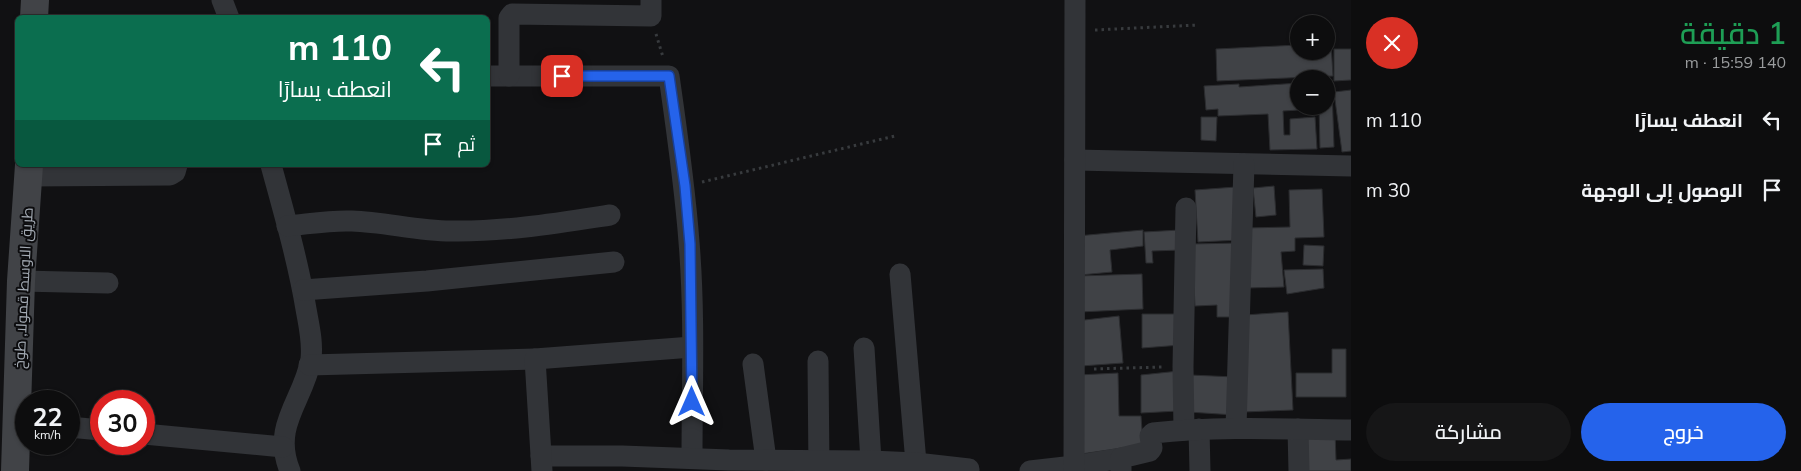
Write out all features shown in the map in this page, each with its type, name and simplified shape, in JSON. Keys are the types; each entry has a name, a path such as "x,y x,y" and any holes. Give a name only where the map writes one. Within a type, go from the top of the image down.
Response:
{"street":[{"path":"34,15 35,0"},
{"path":"222,0 228,15"},
{"path":"1074,468 1075,0"},
{"path":"508,76 510,15 514,13 565,7 651,8"},
{"path":"490,76 669,76 685,186 690,244 692,458"},
{"path":"1075,160 1351,166"},
{"path":"1236,428 1244,164"},
{"path":"29,171 170,175 175,172 176,167"},
{"path":"272,167 303,290 312,346 309,365 289,416 283,447 290,471"},
{"name":"طريق الاوسط قمولا, طوخ","path":"22,390 21,281 29,171"},
{"path":"1186,208 1183,367 1200,471"},
{"path":"287,226 345,220 431,231 474,231 535,226 610,216"},
{"path":"303,290 427,281 614,262"},
{"path":"900,274 916,463"},
{"path":"21,281 108,283"},
{"path":"309,365 535,359 692,346"},
{"path":"864,348 871,461"},
{"path":"535,359 542,463 622,464 692,458 730,466 766,460 819,465 871,461 916,463 973,470"},
{"path":"818,361 819,465"},
{"path":"753,364 766,460"},
{"path":"1030,471 1121,464 1150,451 1150,436 1153,433 1236,428 1351,430"},
{"path":"1298,430 1298,471"},
{"path":"155,435 283,447"},
{"name":"طريق الاوسط قمولا, طوخ","path":"15,471 17,455"}],"path":[{"path":"651,8 669,76"},
{"path":"1074,30 1198,25"},
{"path":"685,186 895,136"},
{"path":"1073,370 1183,367"}],"building":[{"path":"1290,45 1290,60 1332,60 1333,70 1290,70 1290,78 1217,81 1216,49"},
{"path":"1335,49 1351,49 1351,80 1335,81"},
{"path":"1239,84 1239,87 1290,84 1290,111 1283,111 1284,135 1290,135 1290,119 1315,117 1317,149 1270,150 1268,114 1218,116 1218,109 1206,110 1204,86"},
{"path":"1351,90 1351,151 1342,152 1335,92"},
{"path":"1319,115 1333,115 1334,147 1320,148"},
{"path":"1201,117 1217,117 1216,141 1201,140"},
{"path":"1274,186 1276,215 1256,217 1253,188"},
{"path":"1236,187 1240,240 1198,242 1195,190"},
{"path":"1322,189 1324,237 1295,238 1295,251 1281,252 1284,287 1247,288 1245,228 1290,227 1289,190"},
{"path":"1143,230 1143,246 1110,250 1112,272 1080,275 1077,236"},
{"path":"1180,230 1181,250 1152,251 1153,263 1146,263 1144,232"},
{"path":"1239,243 1233,317 1217,317 1217,305 1195,306 1192,244"},
{"path":"1304,245 1324,246 1323,266 1303,265"},
{"path":"1323,269 1324,288 1287,294 1284,270"},
{"path":"1142,274 1143,309 1079,312 1078,276"},
{"path":"1288,312 1293,410 1244,412 1245,315"},
{"path":"1142,314 1181,314 1181,345 1142,348"},
{"path":"1119,316 1123,363 1081,366 1076,321"},
{"path":"1332,349 1346,349 1346,397 1296,397 1296,373 1332,373"},
{"path":"1179,371 1178,411 1141,413 1141,375"},
{"path":"1118,373 1119,416 1141,416 1143,445 1081,454 1078,375"},
{"path":"1190,375 1235,377 1235,415 1188,412"},
{"path":"1307,432 1335,432 1336,460 1351,459 1351,471 1308,471"}],"route":[{"path":"562,76 669,76 685,186 690,244 692,402"}]}
